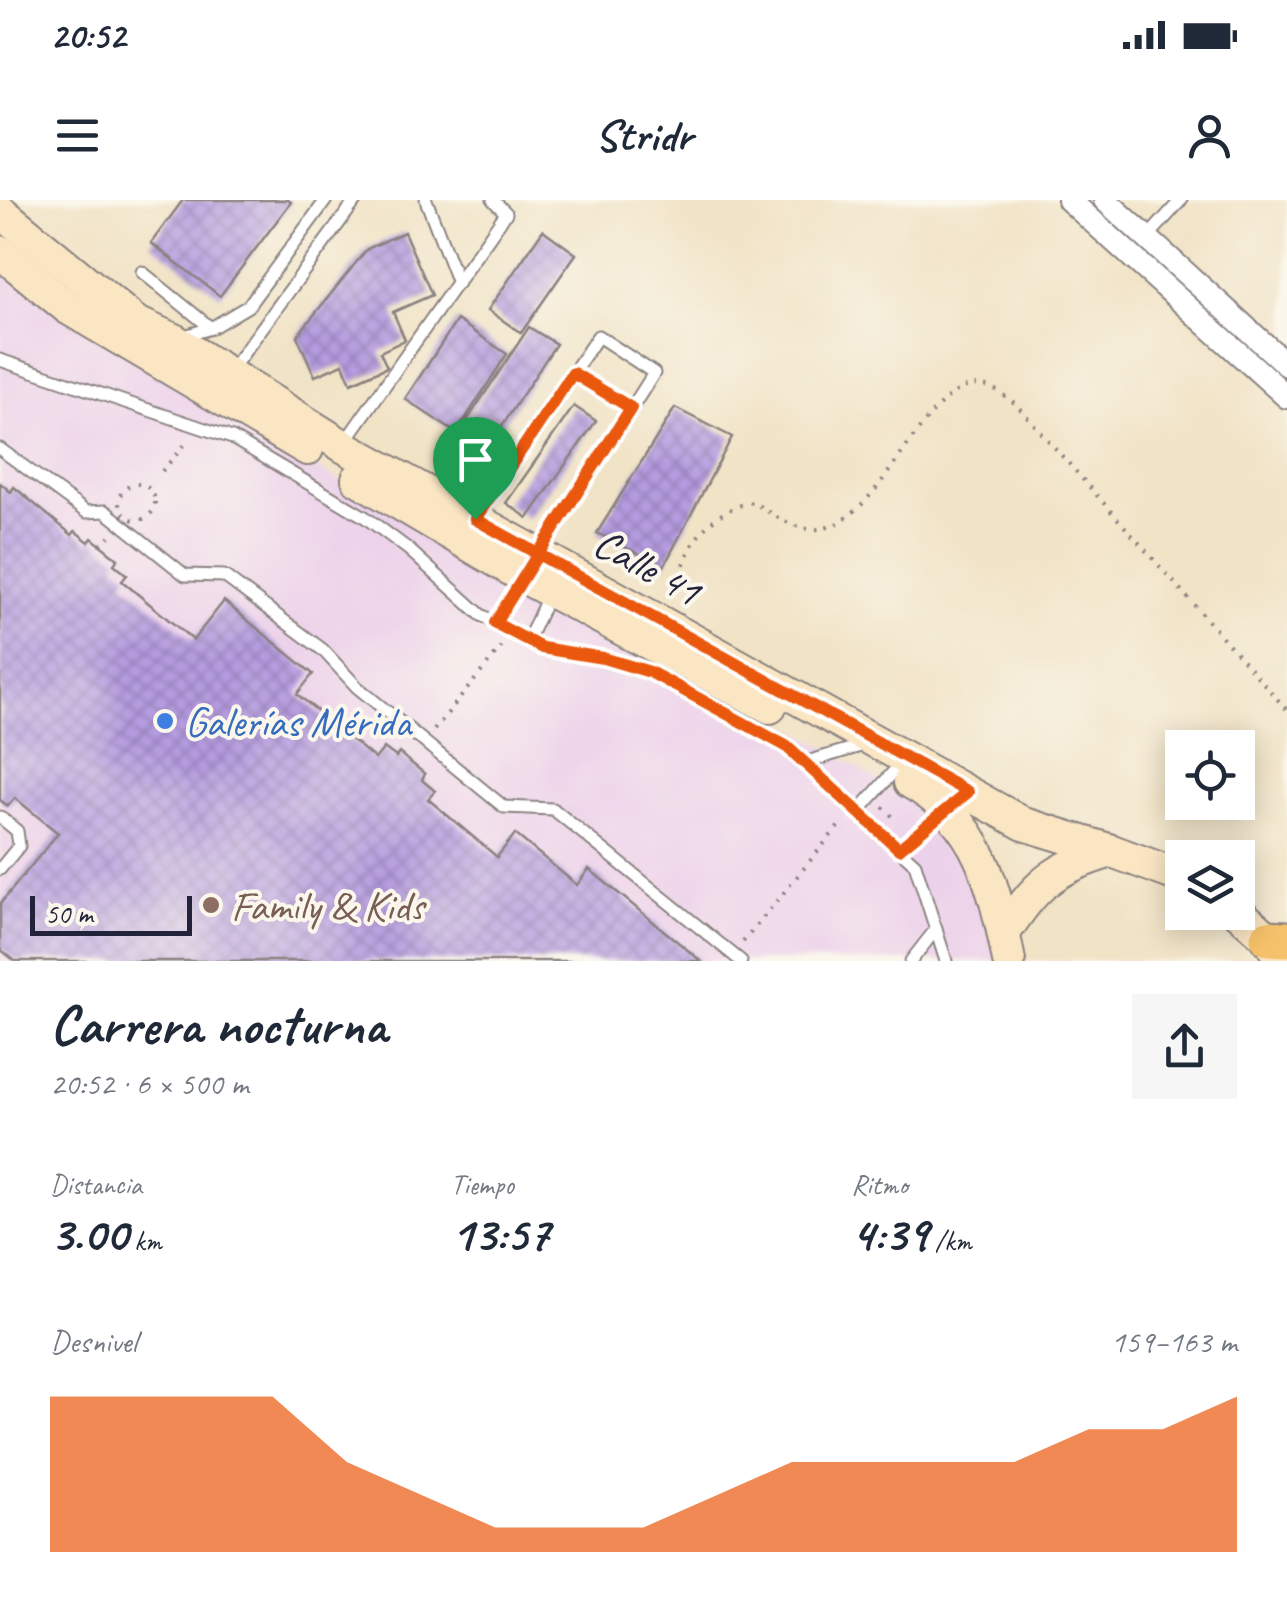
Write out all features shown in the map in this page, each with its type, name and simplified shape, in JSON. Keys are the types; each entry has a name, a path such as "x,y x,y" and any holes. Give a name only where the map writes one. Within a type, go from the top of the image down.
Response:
{"main road":[{"name":"Calle 41","path":"0,211 135,322 174,340 343,446 475,519 544,572"},
{"name":"Calle 41","path":"0,252 68,308 958,800 1165,871"},
{"name":"Calle 41","path":"958,800 976,844 1006,947"},
{"path":"1006,947 1027,898 1058,870 1112,851"},
{"path":"1255,926 1279,946"}],"street":[{"path":"1069,200 1287,397"},
{"path":"1105,200 1287,364"}],"lane":[{"path":"174,340 212,328 248,306 326,200"},
{"path":"228,374 356,200"},
{"path":"426,200 458,283"},
{"path":"343,446 506,213 492,200"},
{"path":"1148,238 1181,200"},
{"path":"142,272 212,328"},
{"path":"475,519 598,336 654,373 631,408 544,572 528,640"},
{"path":"0,360 232,438 366,517 408,549 472,610 495,623 542,648 603,658 650,672 786,746 915,864 946,961"},
{"path":"573,373 631,408"},
{"path":"0,449 86,512 105,510 186,575 224,576 323,650 356,686 504,807 553,809 740,961"},
{"path":"495,623 544,572"},
{"path":"804,762 862,745"},
{"path":"858,812 899,766"},
{"path":"899,849 958,800"},
{"path":"0,817 18,831 19,846 0,869"},
{"path":"911,961 936,929"}],"path":[{"path":"681,575 685,558 706,524 732,506 753,502 776,517 810,529 840,522 862,506 943,400 968,386 989,387 1016,404 1287,710"},
{"path":"162,472 192,437"},
{"path":"132,484 143,485 155,498 151,514 142,520 125,517 118,507 119,496 132,484"},
{"path":"101,545 110,536"},
{"path":"432,733 504,644"},
{"path":"884,807 895,820"},
{"path":"742,943 845,818"}],"shaded area":[{"path":"0,268 52,310 496,574 822,745 958,833 1009,961 0,961"}],"building":[{"path":"183,200 291,202 220,296 151,243"},
{"path":"543,230 576,254 521,333 488,310"},
{"path":"404,232 432,295 393,312 405,340 380,352 387,367 351,383 343,364 315,376 297,336 367,249"},
{"path":"457,320 507,354 456,433 405,399"},
{"path":"529,327 556,344 473,470 446,452"},
{"path":"574,406 596,421 528,518 506,503"},
{"path":"675,408 732,437 664,566 597,533"},
{"name":"Galerías Mérida","path":"0,483 11,492 14,487 72,535 75,531 89,542 92,538 118,559 114,564 127,575 122,581 193,640 224,601 313,674 297,694 375,759 384,748 396,757 399,753 425,774 422,780 435,791 428,799 497,857 515,834 577,885 589,869 701,961 15,961 0,949 0,904 58,833 15,798 8,806 0,800"}],"place":[{"name":"Galerías Mérida","path":"165,721"},
{"name":"Family & Kids","path":"211,905"}],"route":[{"path":"475,519 538,554 495,623 542,648 603,658 650,672 786,746 899,849 968,792 538,554 631,408 573,373 475,519"}]}
